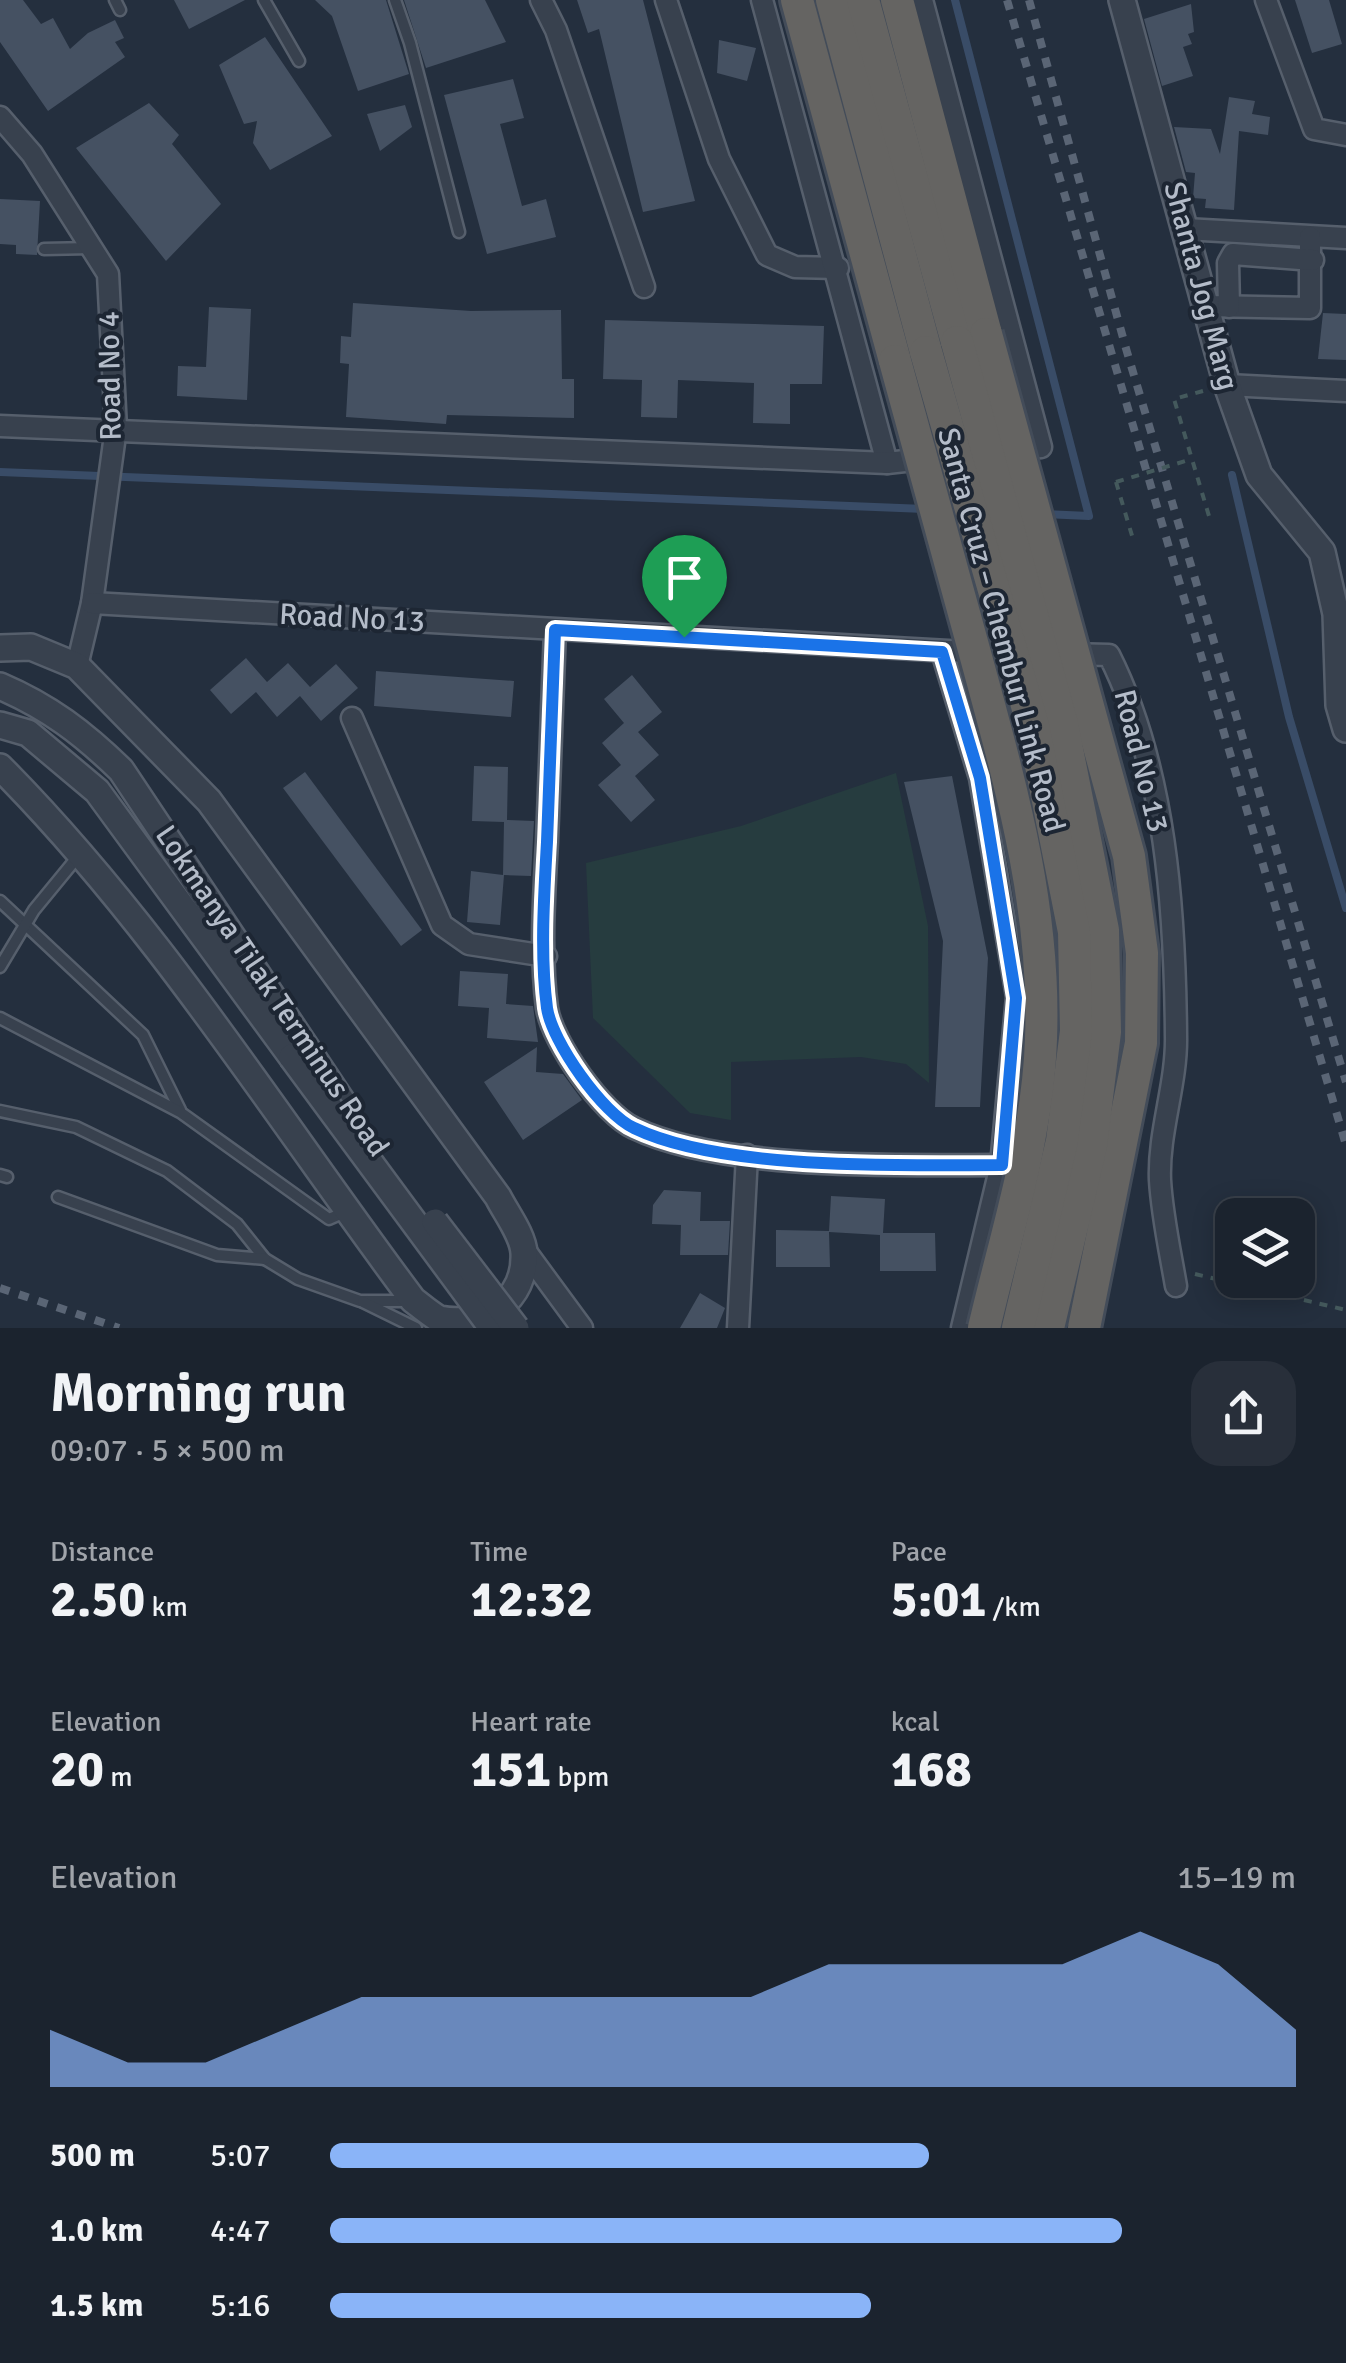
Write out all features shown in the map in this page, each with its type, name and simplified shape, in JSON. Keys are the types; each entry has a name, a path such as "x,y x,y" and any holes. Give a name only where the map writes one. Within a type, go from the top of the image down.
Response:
{"highway":[{"path":"797,0 941,347 1129,856 1142,953 1141,1043 1084,1328"},
{"name":"Santa Cruz – Chembur Link Road","path":"832,0 1062,724 1103,930 1105,1032 1090,1146 1048,1328"},
{"name":"Santa Cruz – Chembur Link Road","path":"863,0 941,347 1034,730 1074,932 1076,1031 1062,1141 1018,1328"},
{"path":"897,0 941,347 1000,746 1033,885 1038,936 1042,1042 1028,1140 984,1328"}],"street":[{"path":"541,0 556,30 644,287"},
{"path":"666,0 720,159 767,255 795,266 838,268"},
{"path":"762,0 838,268 887,463"},
{"path":"0,426 114,435 887,463 1041,447 922,0"},
{"name":"Shanta Jog Marg","path":"1122,0 1185,229 1217,306 1227,385 1259,475 1322,552 1341,614"},
{"path":"1266,0 1314,128 1346,135"},
{"name":"Road No 4","path":"0,117 32,154 108,274 114,435 92,603 76,666"},
{"path":"1185,229 1346,238"},
{"path":"1310,237 1313,260 1310,308 1217,306 1233,254 1313,260"},
{"path":"1227,385 1346,391"},
{"name":"Road No 13","path":"92,603 942,652 1109,655 1132,699 1168,888 1176,1040 1160,1178 1174,1278"},
{"path":"1341,614 1339,705 1346,729"},
{"path":"555,630 546,956 548,1012 581,1078 631,1127 675,1142 747,1154 871,1165 1002,1165"},
{"path":"0,648 32,647 76,666 209,802 498,1197 524,1248 582,1328"},
{"path":"942,652 980,778 1016,998 1002,1165 962,1328"},
{"name":"Lokmanya Tilak Terminus Road","path":"0,686 44,705 81,731 121,770 343,1103 516,1328"},
{"path":"352,718 442,925 469,944 546,956"},
{"name":"Lokmanya Tilak Terminus Road","path":"0,725 28,733 96,791 492,1328"},
{"path":"0,767 81,853 413,1300 440,1319 470,1326 506,1310 522,1285 524,1248"},
{"path":"738,1328 747,1154"}],"lane":[{"path":"264,0 299,61"},
{"path":"395,0 410,43 459,232"},
{"path":"44,249 92,248"},
{"path":"0,966 3,952 81,853"},
{"path":"0,901 143,1035 180,1112"},
{"path":"0,1018 180,1112 328,1219 346,1211"},
{"path":"0,1111 76,1127 167,1170 237,1224 264,1260"},
{"path":"58,1197 216,1255 264,1260 298,1279 360,1301 416,1328"},
{"path":"360,1301 413,1300"}],"path":[{"path":"1209,516 1174,399 1227,385"},
{"path":"1133,539 1116,482 1192,459"},
{"path":"1174,1278 1346,1310"}],"green space":[{"path":"896,773 928,926 929,1083 906,1064 861,1057 731,1062 731,1120 690,1113 593,1018 586,863 741,826"}],"building":[{"path":"0,0 23,0 41,24 53,18 70,49 88,33 115,20 124,38 115,42 125,57 48,111 0,42"},
{"path":"174,0 245,0 189,29"},
{"path":"315,0 386,0 409,74 358,91 332,16"},
{"path":"404,0 485,0 506,42 426,68"},
{"path":"577,0 643,0 695,201 643,212 599,29 588,33"},
{"path":"1295,0 1329,0 1342,44 1312,53"},
{"path":"1191,4 1194,32 1188,34 1192,44 1183,47 1193,76 1162,86 1144,19"},
{"path":"265,37 332,136 270,170 253,143 257,121 244,124 219,65"},
{"path":"719,40 756,48 747,81 717,73"},
{"path":"513,79 524,118 500,124 522,206 546,199 556,237 487,254 444,95"},
{"path":"1229,97 1255,101 1252,114 1270,117 1268,135 1239,131 1234,210 1205,208 1206,199 1193,198 1195,173 1186,172 1174,127 1211,129 1220,154"},
{"path":"149,103 179,135 172,144 221,204 166,261 76,148"},
{"path":"405,105 412,127 380,151 367,114"},
{"path":"0,199 40,201 37,255 16,254 16,245 0,244"},
{"path":"353,303 471,311 561,310 562,379 574,379 574,418 447,415 446,424 346,417 349,364 340,363 341,336 351,337"},
{"path":"209,307 251,309 247,400 177,396 178,366 206,367"},
{"path":"1323,313 1346,314 1346,360 1318,359"},
{"path":"605,320 824,326 822,384 790,384 790,424 753,423 754,383 678,380 677,418 641,417 642,380 603,379"},
{"path":"246,658 267,682 288,663 310,687 336,664 358,688 321,721 300,696 277,717 256,692 231,714 210,690"},
{"path":"376,671 514,681 511,717 374,706"},
{"path":"632,675 662,712 638,732 659,755 635,776 655,800 631,822 598,785 621,765 602,743 624,723 604,699"},
{"path":"474,766 508,767 507,820 534,821 531,876 504,875 500,925 467,922 471,871 503,875 504,822 472,821"},
{"path":"305,772 422,930 401,946 283,788"},
{"path":"952,776 988,958 980,1107 935,1107 943,941 904,782"},
{"path":"460,971 508,974 506,1004 533,1006 538,1042 487,1038 489,1008 458,1006"},
{"path":"537,1047 536,1072 563,1074 582,1100 523,1140 484,1082"},
{"path":"664,1190 701,1192 700,1221 730,1221 728,1255 680,1255 681,1225 652,1224 653,1205"},
{"path":"831,1196 885,1199 883,1233 935,1233 936,1271 880,1271 880,1235 829,1232 830,1267 776,1267 776,1230 829,1231"},
{"path":"700,1293 725,1308 717,1328 680,1328"}],"waterway":[{"path":"955,0 1089,516 1044,514"},
{"path":"0,472 925,509"},
{"path":"1232,475 1289,717 1346,908"}],"railway":[{"path":"1007,0 1346,1145"},
{"path":"1029,0 1127,352 1346,1082"},
{"path":"0,1288 119,1328"}],"route":[{"path":"555,630 684,637 942,652 980,778 1016,998 1002,1165 871,1165 740,1154 675,1142 631,1127 581,1078 548,1012 544,896 555,630"}]}
